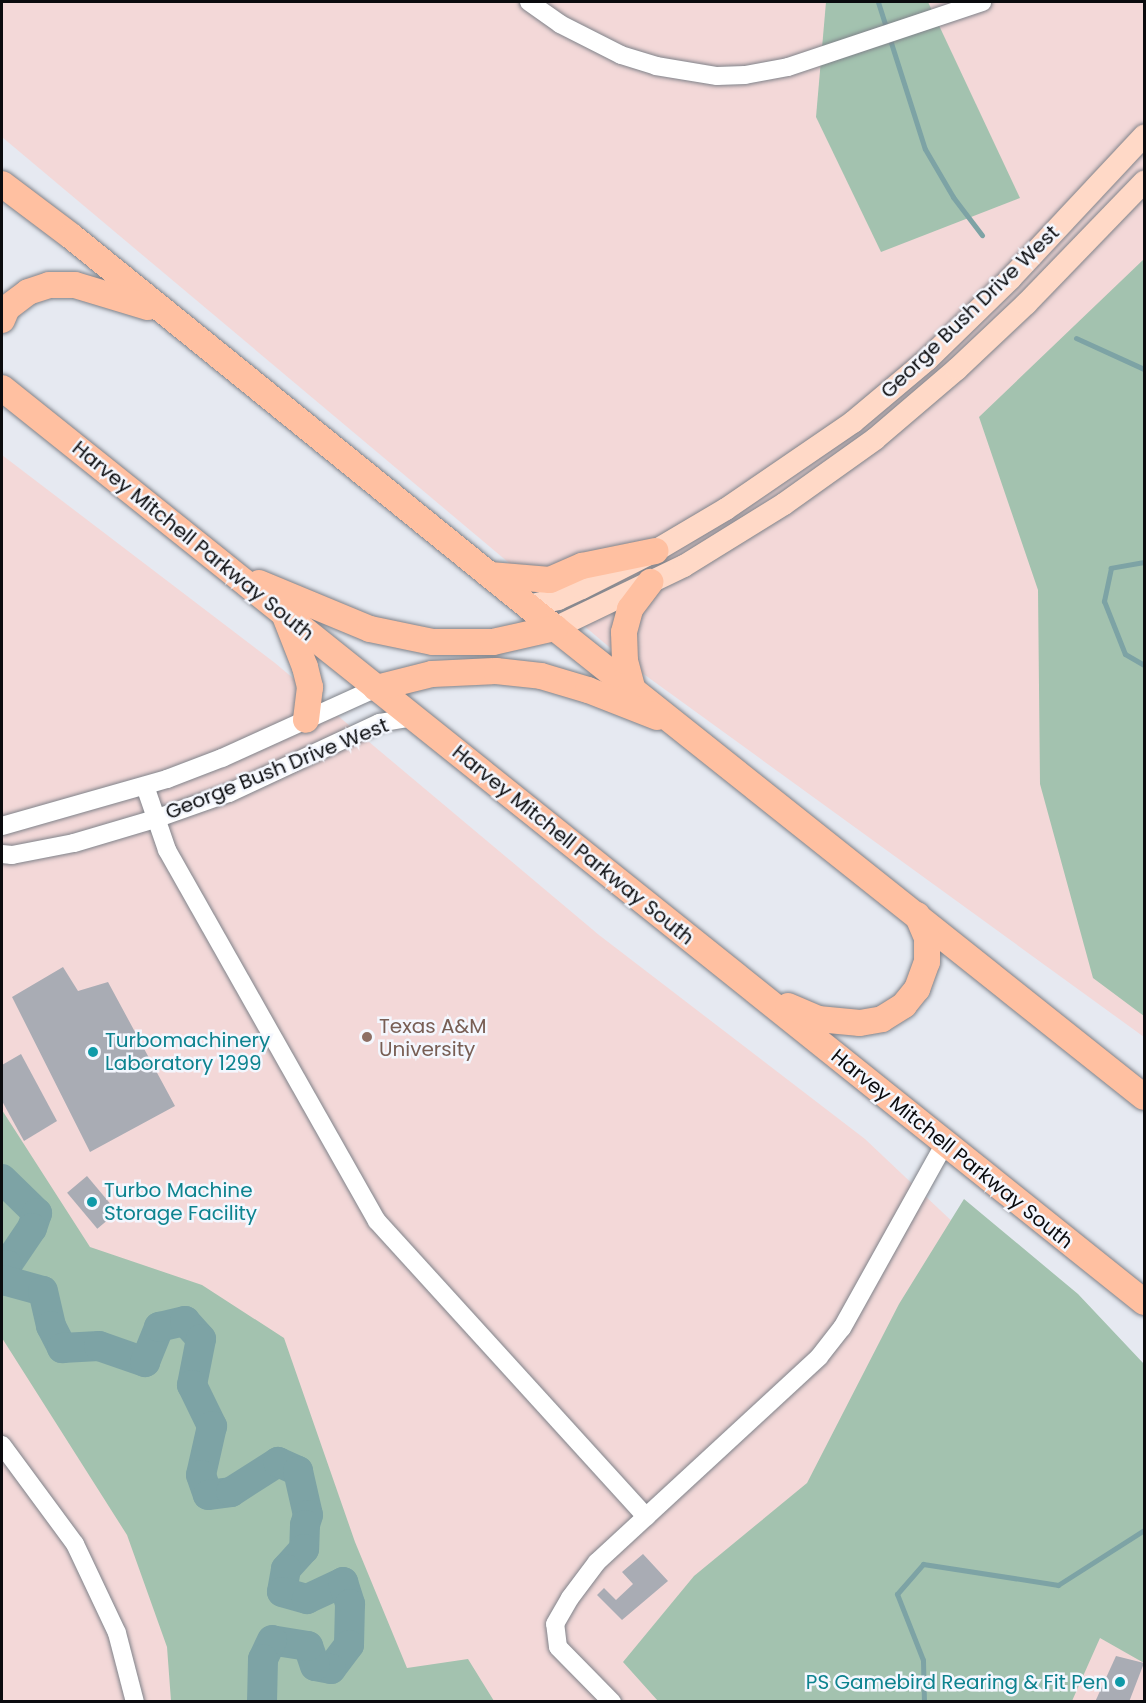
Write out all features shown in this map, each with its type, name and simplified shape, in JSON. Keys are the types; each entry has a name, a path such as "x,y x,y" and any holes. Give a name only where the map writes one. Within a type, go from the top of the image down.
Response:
{"highway":[{"path":"2,184 71,236 160,311 1144,1097"},
{"path":"2,320 7,308 28,292 49,285 75,285 160,311"},
{"name":"Harvey Mitchell Parkway South","path":"2,387 1144,1302"},
{"path":"490,575 550,580 582,566 655,551"},
{"path":"231,571 370,629 433,642 493,642 555,627"},
{"path":"632,687 625,661 624,632 630,609 650,582"},
{"path":"283,613 305,666 310,687 306,720"},
{"path":"376,688 432,674 464,671 496,671 541,676 588,690 680,726"},
{"path":"757,992 818,1020 860,1023 882,1019 904,1005 917,988 924,973 927,938 916,915"}],"main road":[{"name":"George Bush Drive West","path":"528,606 558,598 582,588 655,551 726,509 822,445 927,360 1011,278 1144,136"},
{"name":"George Bush Drive West","path":"555,627 684,566 784,504 902,417 1026,304 1144,182"}],"street":[{"path":"530,2 584,39 621,55 656,66 717,76 763,73 788,67 982,2"},
{"name":"George Bush Drive West","path":"2,826 145,786 222,758 376,688"},
{"name":"George Bush Drive West","path":"2,854 12,855 74,843 155,819 229,793 379,723 412,717"},
{"path":"145,786 166,850 377,1221 646,1517"},
{"path":"612,1701 558,1647 555,1624 597,1562 819,1357 842,1328 945,1143"},
{"path":"2,1445 75,1544 117,1633 135,1701"}],"shaded area":[{"path":"2,2 1144,2 1144,1037 627,662 2,137"},
{"name":"Texas A&M University","path":"2,455 275,663 599,935 865,1139 1144,1403 1144,1701 2,1701"}],"green space":[{"path":"826,2 928,2 1020,198 881,252 816,117"},
{"path":"1144,259 1144,1016 1093,978 1040,784 1038,590 979,417"},
{"path":"2,1110 90,1247 202,1285 284,1338 355,1542 407,1668 468,1659 494,1701 171,1701 167,1647 127,1535 2,1338"},
{"path":"964,1199 1078,1294 1144,1364 1144,1663 1100,1638 1072,1701 658,1701 623,1662 694,1576 807,1483 899,1304"}],"building":[{"name":"Turbomachinery Laboratory 1299","path":"63,967 78,991 108,982 175,1106 90,1152 12,997"},
{"path":"21,1054 57,1121 24,1141 2,1101 2,1065"},
{"name":"Turbo Machine Storage Facility","path":"87,1176 117,1212 97,1229 67,1193"},
{"path":"643,1554 668,1581 622,1620 597,1595 604,1588 616,1600 633,1584 622,1572"},
{"name":"PS Gamebird Rearing & Fit Pen","path":"1116,1656 1144,1663 1129,1702 1095,1702"}],"waterway":[{"path":"878,2 925,149 953,197 982,235"},
{"path":"1076,338 1144,369"},
{"path":"1144,562 1111,568 1104,601 1125,654 1144,665"},
{"path":"2,1179 37,1213 32,1228 7,1265 3,1280 43,1291 51,1326 62,1348 99,1346 145,1362 159,1327 185,1321 201,1339 192,1385 212,1426 201,1475 208,1495 231,1492 278,1462 298,1471 308,1515 305,1525 304,1549 286,1569 282,1592 307,1599 343,1582 350,1604 349,1645 331,1669 315,1666 308,1646 272,1640 263,1659 262,1702"},
{"path":"924,1702 923,1660 897,1594 923,1564 1058,1585 1144,1530"}],"place":[{"name":"Texas A&M University","path":"367,1037"},
{"name":"Turbomachinery Laboratory 1299","path":"93,1052"},
{"name":"Turbo Machine Storage Facility","path":"92,1202"},
{"name":"PS Gamebird Rearing & Fit Pen","path":"1120,1682"}]}
